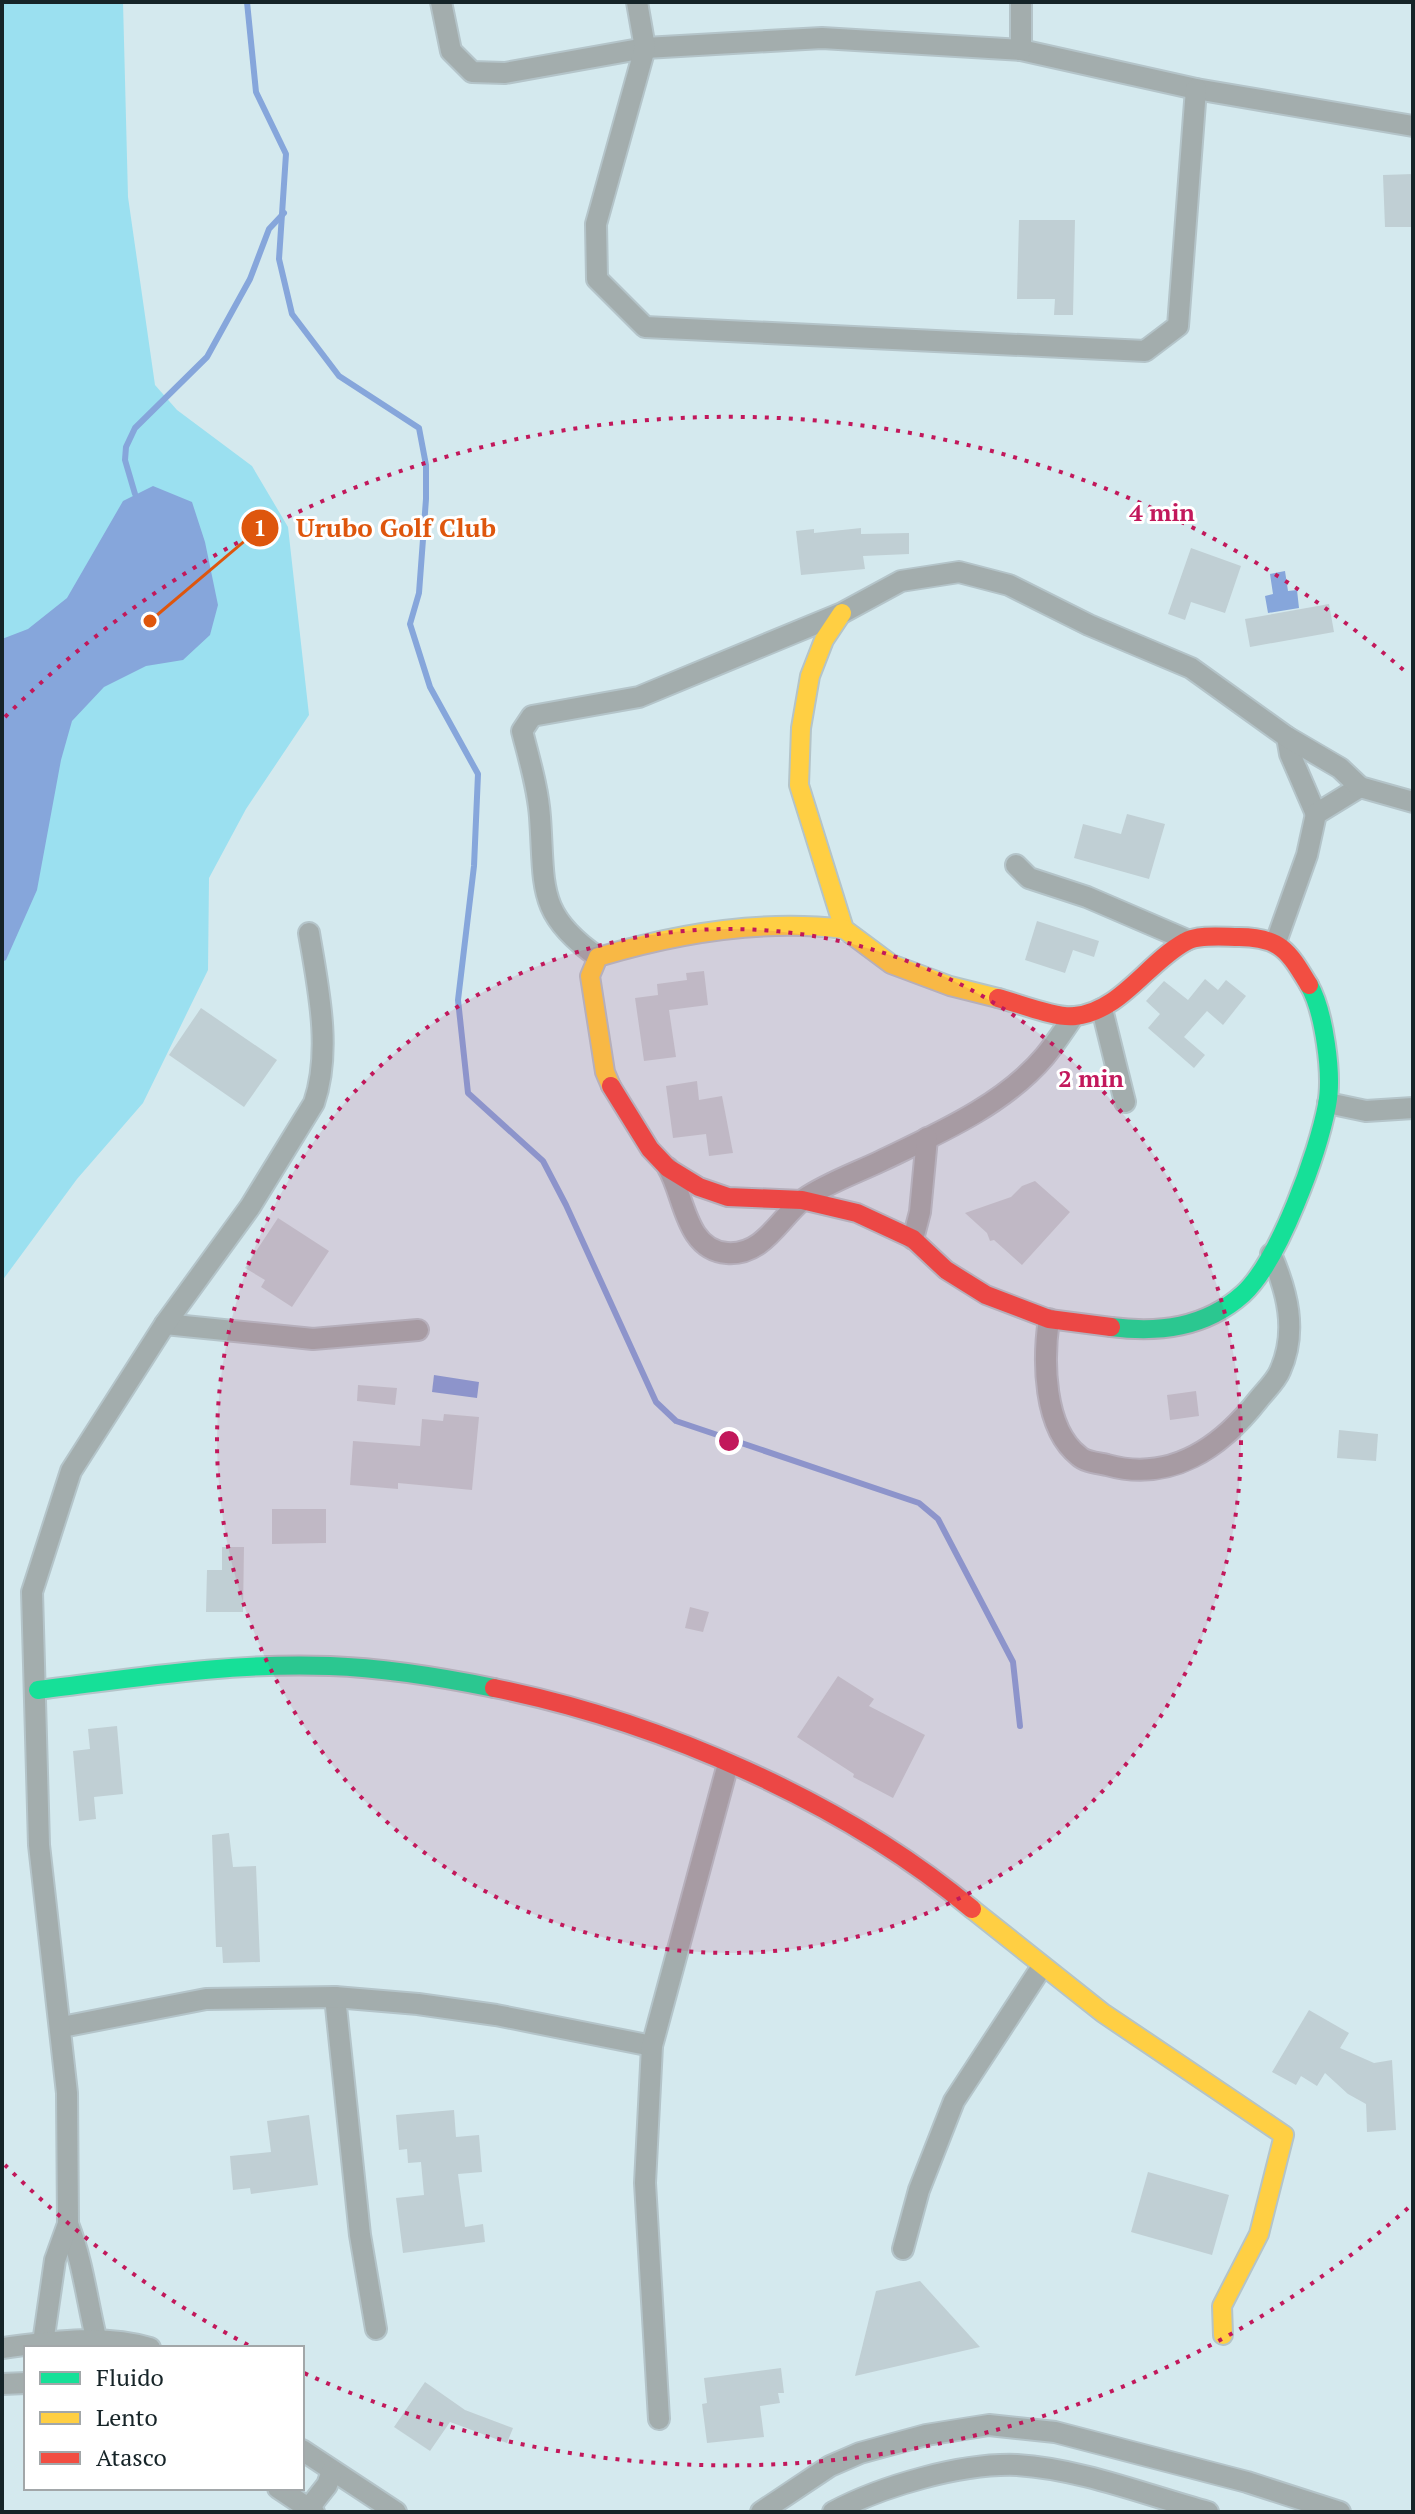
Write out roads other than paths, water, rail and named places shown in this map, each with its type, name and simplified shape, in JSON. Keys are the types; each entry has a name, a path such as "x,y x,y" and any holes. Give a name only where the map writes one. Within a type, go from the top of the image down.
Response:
{"street":[{"path":"441,2 451,51 472,72 505,73 645,48 822,38 1021,50 1196,89 1413,126"},
{"path":"637,2 645,48 596,224 597,279 645,327 1145,351 1178,326 1196,89"},
{"path":"1021,2 1021,50"},
{"path":"598,957 562,930 549,906 540,813 522,731 532,716 639,697 842,613 901,581 959,572 1009,585 1089,625 1191,668 1287,737 1340,768 1360,787 1413,802"},
{"path":"842,613 824,640 810,676 801,728 799,785 844,929"},
{"path":"1276,942 1307,855 1316,814 1294,766 1287,737"},
{"path":"1316,814 1360,787"},
{"path":"668,1168 699,1187 728,1197 802,1200 857,1213 913,1239 946,1270 986,1295 1049,1319 1142,1331 1170,1330 1212,1315 1244,1293 1271,1254 1294,1208 1328,1103 1324,1031 1312,991 1292,957 1276,942 1255,937 1187,940 1087,897 1029,878 1016,865"},
{"path":"598,957 671,937 764,927 823,925 844,929 891,964 950,986 1073,1017 1102,1009 1187,940"},
{"path":"43,2343 55,2260 68,2224 67,2093 62,2027 39,1845 38,1690 32,1592 71,1471 165,1324 250,1207 314,1103 321,1076 321,1038 309,933"},
{"path":"598,957 590,976 605,1072 633,1127 668,1168 678,1185 689,1225 703,1241 726,1253 749,1249 771,1235 802,1200 927,1138 996,1099 1044,1058 1073,1017"},
{"path":"1102,1009 1125,1102"},
{"path":"1328,1103 1366,1111 1413,1108"},
{"path":"913,1239 920,1212 927,1138"},
{"path":"1049,1319 1045,1345 1048,1391 1060,1432 1080,1457 1117,1468 1157,1468 1204,1453 1233,1432 1280,1372 1288,1338 1290,1304 1271,1254"},
{"path":"165,1324 313,1339 418,1330"},
{"path":"38,1690 259,1668 368,1668 455,1682 594,1713 728,1764 817,1806 897,1852 1041,1968 1127,2032 1284,2135 1259,2234 1222,2306 1223,2335"},
{"path":"659,2419 645,2183 652,2046 728,1764"},
{"path":"903,2249 919,2190 954,2101 1041,1968"},
{"path":"62,2027 206,1999 335,1997 496,2015 652,2046"},
{"path":"335,1997 360,2235 376,2329"},
{"path":"68,2224 83,2261 97,2342"},
{"path":"2,2348 43,2343 97,2342 125,2342 142,2346"},
{"path":"2,2384 24,2383"},
{"path":"761,2512 830,2466 860,2453 926,2435 989,2425 1055,2432 1247,2482 1340,2512"},
{"path":"304,2451 396,2512"},
{"path":"1114,2485 1127,2451"},
{"path":"833,2512 900,2482 1015,2465 1075,2474 1208,2512"},
{"path":"281,2490 311,2510 332,2471"}],"waterway":[{"path":"247,2 256,92 286,154 279,259 292,314 339,376 419,428 426,465 426,499 419,593 410,624 430,687 478,774 474,866 458,1000 468,1093 543,1161 656,1402 676,1421 919,1503 938,1519 1013,1662 1020,1726"},
{"path":"135,494 125,460 126,447 135,428 207,357 250,279 269,229 284,213"}],"place":[{"name":"Urubo Golf Club","path":"150,621"}]}
